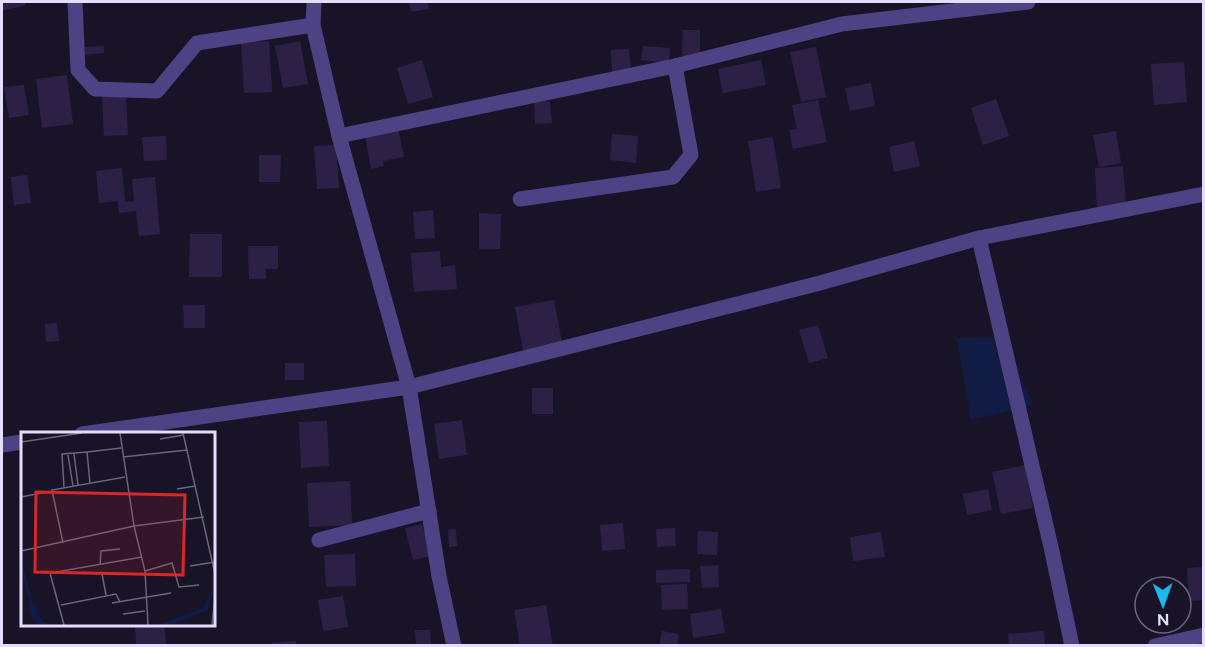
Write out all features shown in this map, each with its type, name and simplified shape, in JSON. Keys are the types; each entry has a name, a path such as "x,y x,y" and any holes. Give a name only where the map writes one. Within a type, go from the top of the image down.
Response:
{"street":[{"path":"75,2 78,70 95,89 157,92 197,43 313,25"},
{"path":"314,2 313,25 339,136 409,387 439,576 454,645"},
{"path":"339,136 675,66 842,24 1028,2"},
{"path":"520,199 673,177 691,155 675,66"},
{"path":"96,432 409,387 808,286 979,238 1203,194"},
{"path":"979,238 1072,645"},
{"path":"2,446 21,442"},
{"path":"319,540 429,512"},
{"path":"1155,645 1203,635"}],"water":[{"path":"1004,337 1033,405 971,420 957,338"}],"building":[{"path":"2,2 25,2 26,5 2,11"},
{"path":"409,2 428,2 429,9 411,12"},
{"path":"683,30 700,30 700,56 682,56"},
{"path":"269,41 272,92 244,93 241,43"},
{"path":"300,41 308,84 283,88 275,46"},
{"path":"104,46 104,53 83,55 83,47"},
{"path":"643,46 670,48 669,63 641,60"},
{"path":"816,47 826,97 801,102 790,52"},
{"path":"629,49 631,71 612,72 611,50"},
{"path":"422,60 433,97 408,104 397,68"},
{"path":"761,60 766,85 723,93 718,69"},
{"path":"1184,62 1187,102 1154,105 1151,64"},
{"path":"67,75 73,124 42,128 36,79"},
{"path":"871,83 875,106 850,111 845,88"},
{"path":"24,85 29,115 9,118 4,87"},
{"path":"126,95 128,135 104,136 102,96"},
{"path":"996,99 1009,136 983,145 971,108"},
{"path":"818,100 827,142 793,149 789,130 797,129 792,105"},
{"path":"550,101 552,123 535,124 534,102"},
{"path":"397,124 404,157 383,161 384,166 371,169 364,131"},
{"path":"1116,131 1121,163 1099,167 1093,135"},
{"path":"612,134 638,136 636,163 610,160"},
{"path":"166,136 167,160 144,161 142,137"},
{"path":"773,137 781,188 756,192 748,141"},
{"path":"914,141 920,166 894,172 889,147"},
{"path":"336,145 339,188 317,189 314,146"},
{"path":"259,155 281,155 280,182 259,182"},
{"path":"1123,166 1126,207 1097,209 1095,168"},
{"path":"122,168 125,202 134,201 132,179 155,177 160,234 139,236 136,211 119,213 118,201 99,203 96,171"},
{"path":"27,175 31,203 14,205 11,177"},
{"path":"433,210 435,238 415,239 413,212"},
{"path":"479,213 501,214 500,249 479,249"},
{"path":"190,234 222,234 222,277 189,277"},
{"path":"248,246 278,246 278,269 266,269 266,279 249,279"},
{"path":"440,251 441,267 455,265 457,289 414,292 411,253"},
{"path":"554,300 563,348 524,355 515,307"},
{"path":"183,305 205,305 205,328 184,328"},
{"path":"57,323 59,341 46,342 45,324"},
{"path":"818,325 828,358 809,363 799,330"},
{"path":"285,363 304,363 304,380 285,380"},
{"path":"532,388 553,388 553,414 532,414"},
{"path":"462,420 467,455 439,459 434,424"},
{"path":"327,421 329,466 301,468 299,422"},
{"path":"1025,465 1033,508 1001,514 992,472"},
{"path":"350,481 352,525 309,527 307,483"},
{"path":"988,489 992,510 967,515 963,494"},
{"path":"623,523 625,549 602,551 600,525"},
{"path":"422,524 431,556 413,560 405,528"},
{"path":"675,528 676,546 657,547 656,529"},
{"path":"456,529 457,546 449,547 448,530"},
{"path":"698,531 718,532 717,555 697,554"},
{"path":"881,532 885,557 853,561 850,537"},
{"path":"355,554 356,586 326,587 324,555"},
{"path":"718,565 719,587 702,588 700,566"},
{"path":"1204,567 1204,600 1193,601 1193,575 1187,575 1187,568"},
{"path":"690,569 690,582 656,583 656,570"},
{"path":"687,584 688,609 662,610 661,585"},
{"path":"343,596 348,627 323,631 318,600"},
{"path":"546,605 553,646 520,646 514,610"},
{"path":"721,609 725,633 693,638 690,614"},
{"path":"135,626 164,626 166,644 136,646"},
{"path":"415,630 430,630 431,646 416,646"},
{"path":"662,631 679,634 677,646 659,646"},
{"path":"1044,631 1045,646 1009,646 1008,634"},
{"path":"296,641 296,646 272,646 272,643"}]}
